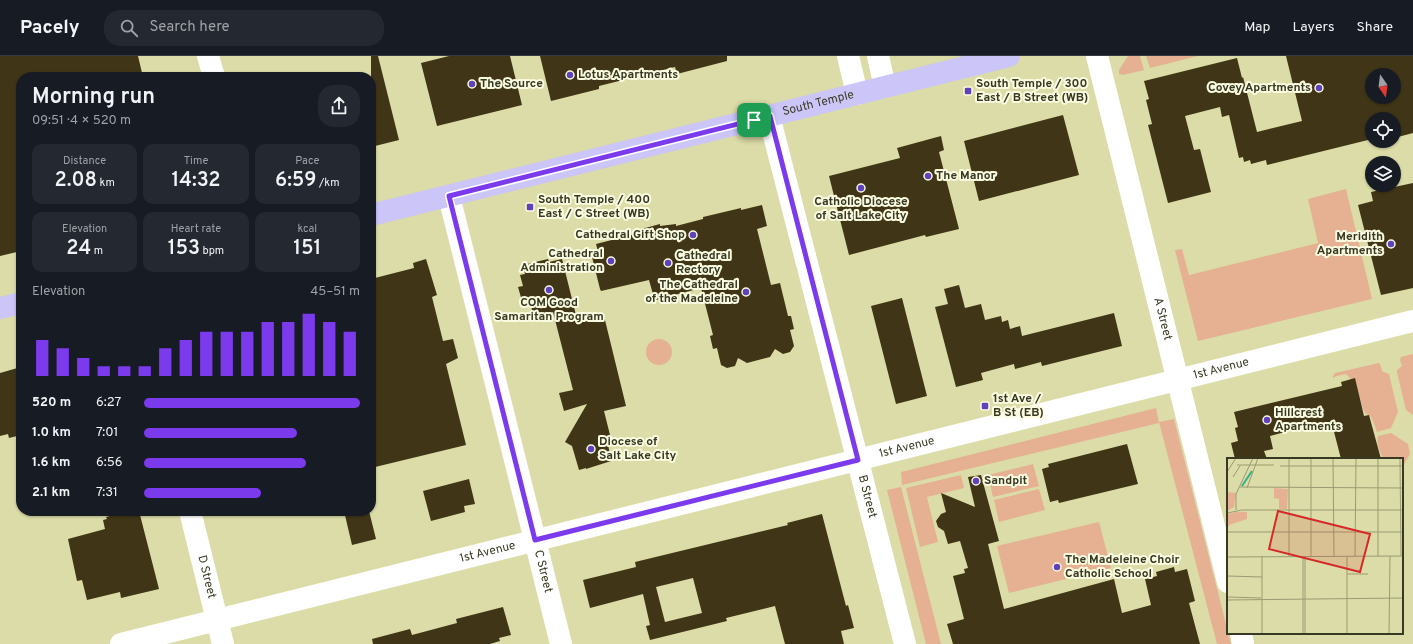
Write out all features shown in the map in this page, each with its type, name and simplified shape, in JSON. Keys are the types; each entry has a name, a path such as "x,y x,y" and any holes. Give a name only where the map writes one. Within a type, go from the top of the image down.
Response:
{"main road":[{"name":"South Temple","path":"376,214 1009,56"},
{"path":"0,308 16,304"}],"street":[{"path":"208,56 213,72"},
{"path":"848,56 857,94"},
{"path":"878,56 885,87"},
{"name":"A Street","path":"1097,56 1179,380 1227,578"},
{"name":"B Street","path":"770,116 905,644"},
{"name":"C Street","path":"449,196 561,644"},
{"name":"1st Avenue","path":"121,644 1413,321"},
{"name":"D Street","path":"191,516 222,644"},
{"path":"1241,634 1243,644"}],"shaded area":[{"path":"1128,56 1140,56 1144,70 1123,75 1119,74 1119,70"},
{"path":"1146,56 1198,56 1150,68"},
{"path":"1346,189 1372,299 1198,341 1175,250 1182,249 1189,275 1318,243 1308,199"},
{"path":"659,339 668,343 672,352 668,361 659,365 650,361 646,352 650,343"},
{"path":"1413,354 1413,415 1406,410 1397,370 1402,366 1400,360 1401,357"},
{"path":"1379,363 1382,371 1389,374 1398,412 1391,428 1377,432 1371,417 1364,411 1355,386 1349,377 1346,374 1333,378 1333,376 1335,373"},
{"path":"1156,408 1159,423 902,485 901,472"},
{"path":"1174,419 1227,628 1227,634 1228,634 1231,644 1217,644 1159,422"},
{"path":"1391,433 1408,444 1410,454 1403,466 1403,458 1383,458 1379,448 1378,436"},
{"path":"1033,464 1039,486 993,497 988,475"},
{"path":"961,475 964,488 927,497 938,542 920,547 906,488"},
{"path":"901,487 941,644 926,644 887,490"},
{"path":"1039,489 1045,510 999,522 994,500"},
{"path":"1099,522 1111,568 1009,593 997,546"}],"building":[{"path":"0,56 138,56 142,72 16,72 16,252 0,256"},
{"path":"371,56 378,56 399,140 376,146 376,72 371,72"},
{"name":"The Source","path":"449,56 510,56 522,105 437,126 421,63"},
{"path":"540,56 727,56 727,61 677,74 675,67 599,86 599,89 551,101"},
{"path":"1286,56 1413,56 1413,133 1401,136 1401,112 1365,112 1365,141 1267,165 1266,160 1251,164 1250,160 1244,162 1243,157 1239,158 1229,115 1222,117 1220,107 1185,116 1194,150 1200,149 1211,192 1168,203 1148,125 1152,124 1146,100 1149,99 1144,81 1237,58 1257,132 1302,121"},
{"path":"1063,115 1079,175 979,201 964,141"},
{"path":"941,136 944,150 939,152 959,229 926,237 925,235 849,255 829,176 900,158 897,148"},
{"name":"Meridith Apartments","path":"1413,183 1413,288 1381,295 1358,205 1373,201 1371,192 1401,192 1401,186"},
{"name":"The Cathedral of the Madeleine","path":"762,205 767,226 757,229 771,285 780,283 788,316 791,316 794,329 790,330 794,346 790,352 783,354 775,349 770,357 747,363 738,358 735,366 727,368 721,365 717,348 713,349 710,336 713,335 701,288 656,300 655,297 654,298 649,280 601,291 592,257 599,255 596,244 639,233 638,230 660,224 660,226 676,224 676,226 703,219 703,217 741,208 741,210"},
{"path":"426,259 437,295 432,297 443,341 453,339 458,358 446,364 466,445 376,467 376,278 414,268 413,263"},
{"path":"548,259 549,262 562,259 578,323 604,316 626,406 604,411 612,443 608,444 611,461 586,469 579,470 572,446 565,442 587,404 564,411 559,393 573,390 553,312 534,317 529,299 522,301 518,287 523,286 520,275 525,274 523,265"},
{"path":"959,285 965,308 981,304 985,320 1001,316 1002,322 1008,320 1010,329 1020,326 1022,336 1114,313 1122,346 1042,366 1041,362 1015,369 1014,364 981,373 983,380 956,387 935,307 948,304 944,289"},
{"path":"902,298 927,396 896,404 871,306"},
{"path":"16,368 16,436 9,438 8,434 0,436 0,373"},
{"name":"Hillcrest Apartments","path":"1355,378 1364,416 1369,415 1381,458 1341,458 1332,424 1318,427 1317,424 1311,425 1310,422 1284,428 1285,432 1270,436 1273,449 1264,451 1267,458 1235,458 1231,443 1238,441 1235,428 1238,427 1234,412 1342,386 1341,382"},
{"path":"1127,444 1138,484 1059,503 1058,500 1050,502 1042,469 1049,467 1048,464"},
{"path":"981,475 999,541 988,544 1004,609 1114,579 1122,613 1151,605 1145,579 1157,576 1156,572 1174,567 1175,572 1187,569 1195,601 1189,603 1200,644 953,644 947,624 964,619 953,576 965,573 964,569 968,568 960,541 948,544 944,531 938,527 936,521 941,514 946,512 941,493 975,507 968,477"},
{"path":"469,479 475,504 464,506 465,512 431,521 423,491"},
{"path":"822,514 846,606 848,605 854,628 841,631 844,644 785,644 775,606 726,618 727,621 650,640 646,626 650,625 643,594 590,608 583,580 636,567 635,562 788,525 787,523","holes":["693,578 702,613 665,622 656,587"]},
{"path":"140,516 159,589 121,598 120,592 87,600 82,580 77,581 68,539 105,529 103,520 107,519 106,517"},
{"path":"345,516 370,516 376,539 352,545"},
{"path":"503,607 511,635 499,638 500,641 490,644 373,644 372,639 410,629 412,635 457,623 456,619"}],"place":[{"name":"Lotus Apartments","path":"570,75"},
{"name":"The Source","path":"472,84"},
{"name":"Covey Apartments","path":"1319,88"},
{"name":"South Temple / 300 East / B Street (WB)","path":"968,91"},
{"name":"The Manor","path":"928,176"},
{"name":"Catholic Diocese of Salt Lake City","path":"861,188"},
{"name":"South Temple / 400 East / C Street (WB)","path":"530,207"},
{"name":"Cathedral Gift Shop","path":"693,235"},
{"name":"Meridith Apartments","path":"1391,244"},
{"name":"Cathedral Administration","path":"611,261"},
{"name":"Cathedral Rectory","path":"668,263"},
{"name":"COM Good Samaritan Program","path":"549,290"},
{"name":"The Cathedral of the Madeleine","path":"746,292"},
{"name":"1st Ave / B St (EB)","path":"985,406"},
{"name":"Hillcrest Apartments","path":"1267,420"},
{"name":"Diocese of Salt Lake City","path":"591,449"},
{"name":"Sandpit","path":"976,481"},
{"name":"The Madeleine Choir Catholic School","path":"1057,567"}],"route":[{"path":"770,116 858,460 535,540 449,196 754,120 770,116"}]}
